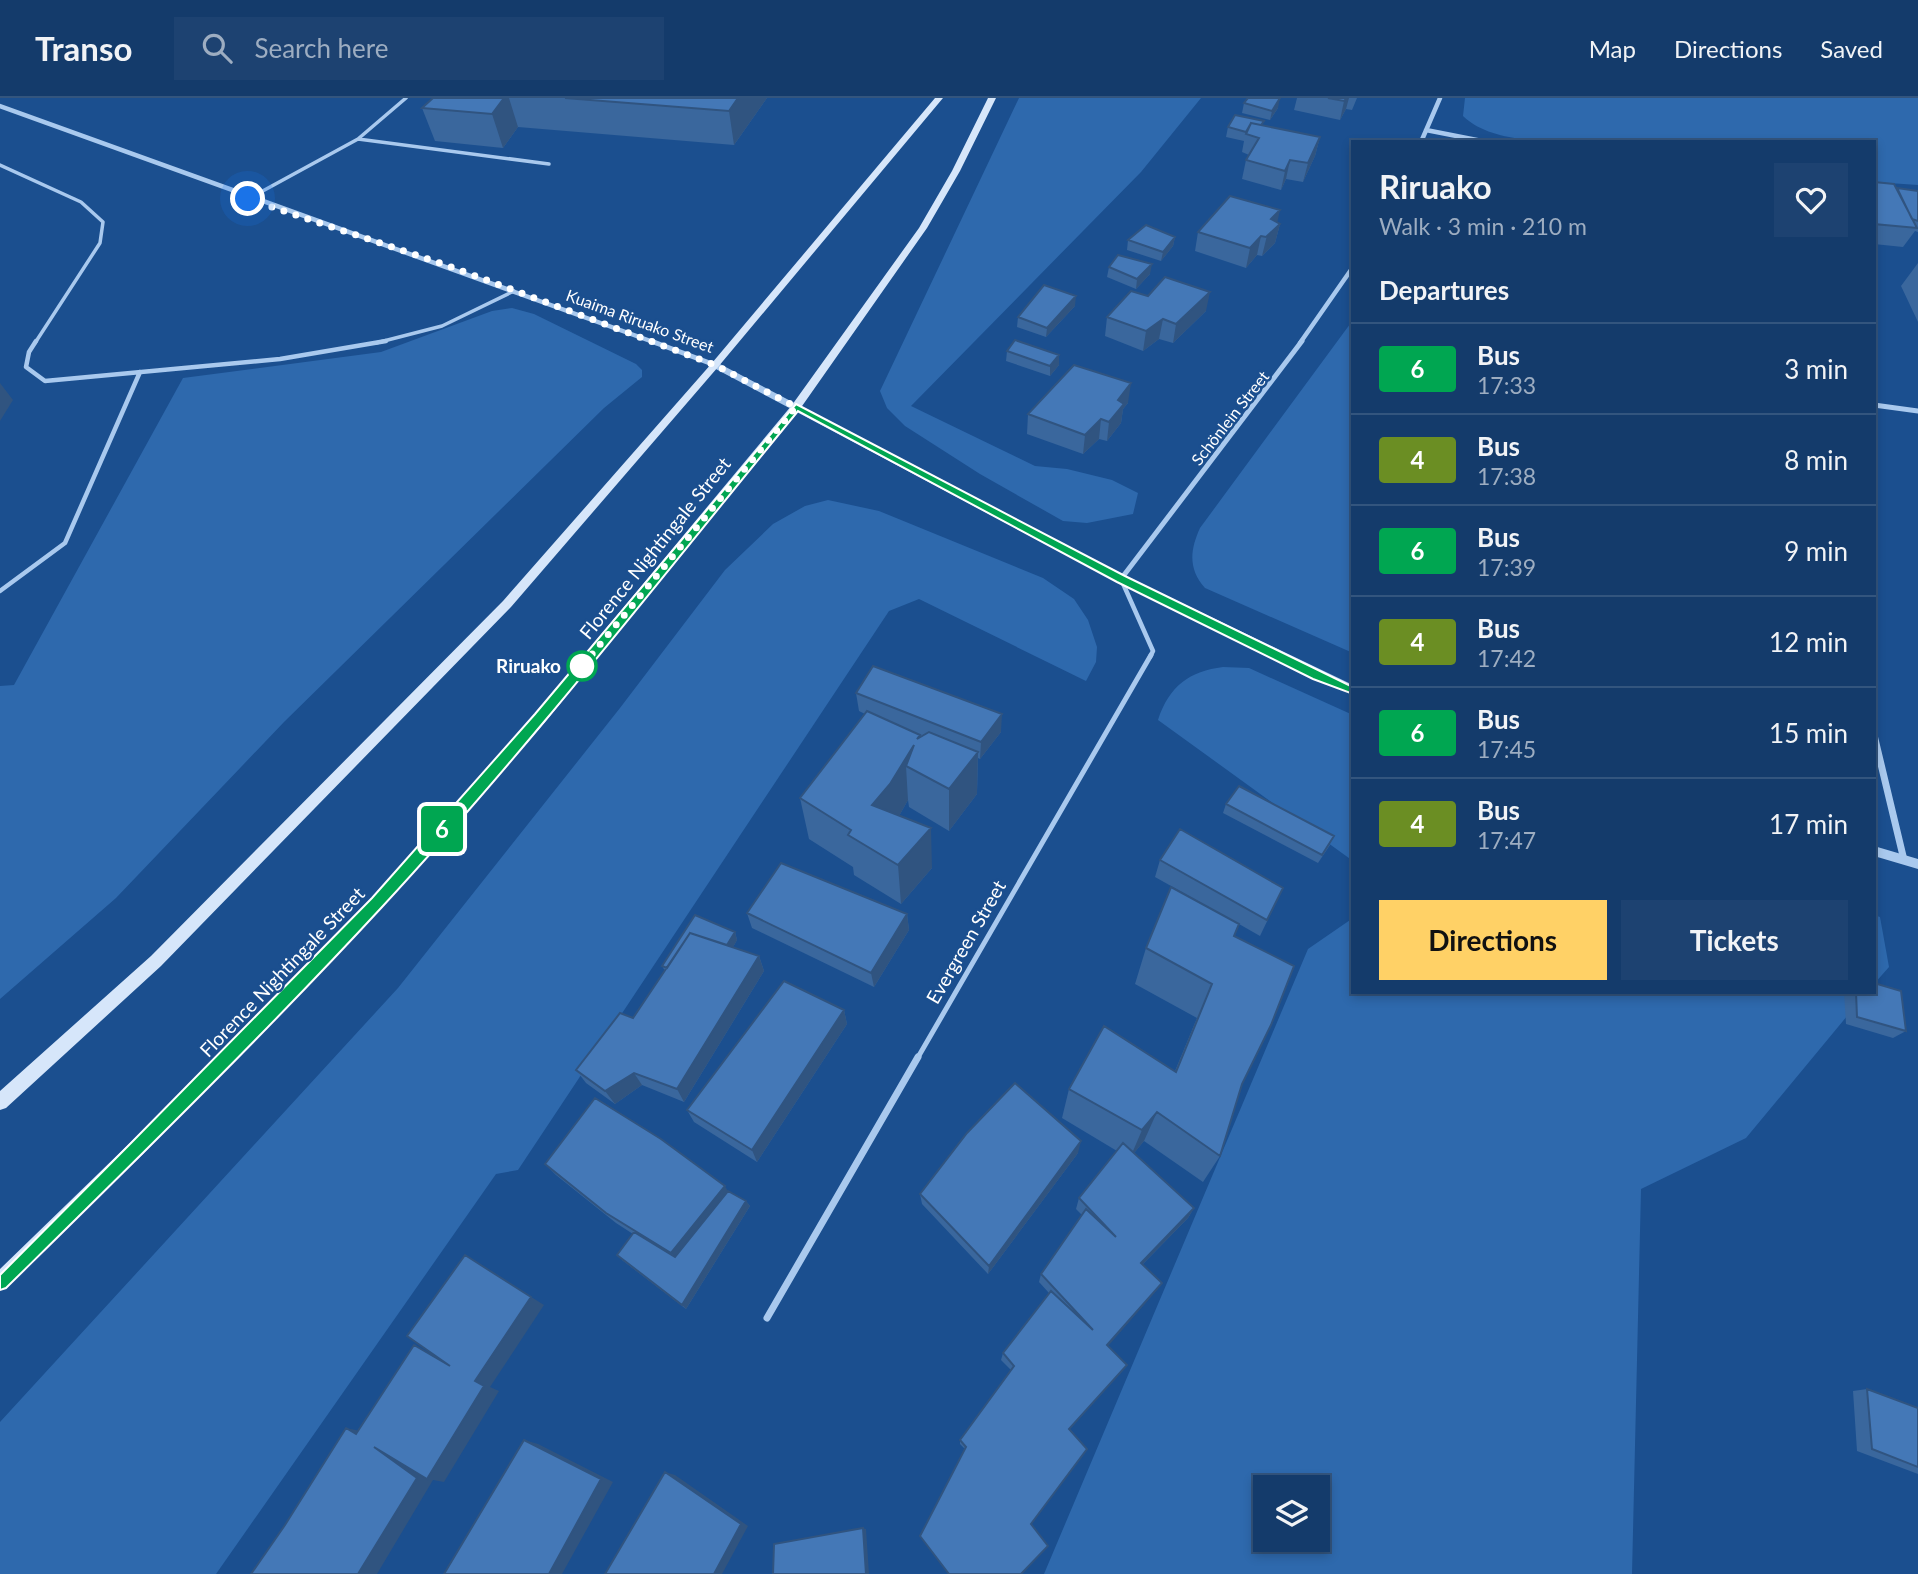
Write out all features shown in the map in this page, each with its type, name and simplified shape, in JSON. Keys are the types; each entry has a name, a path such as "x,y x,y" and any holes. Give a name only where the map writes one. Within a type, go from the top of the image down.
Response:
{"main road":[{"path":"0,1102 156,961 507,604 715,365 939,98"},
{"name":"Florence Nightingale Street","path":"0,1281 137,1148 377,903 540,718 796,407 923,228 992,98"}],"street":[{"path":"1422,140 1440,98"},
{"name":"Kuaima Riruako Street","path":"0,106 248,199 514,290 715,365 1121,579 1317,676 1351,689"},
{"path":"1426,130 1477,140"},
{"name":"Schönlein Street","path":"1121,579 1279,374 1351,270"},
{"path":"1876,405 1918,411"},
{"path":"1876,743 1904,860"},
{"path":"1876,852 1918,864"}],"lane":[{"path":"248,199 358,139 406,98"},
{"path":"358,139 548,164"},
{"path":"0,165 81,202 103,222 100,243 29,352 26,367 45,381 280,359 395,340 442,326 514,290"},
{"path":"0,591 65,543 140,372"},
{"name":"Evergreen Street","path":"767,1318 1153,651 1121,579"}],"shaded area":[{"path":"1019,98 1201,98 1141,172 911,406 1035,466 1067,469 1112,480 1138,493 1133,514 1087,523 1063,521 980,474 905,426 887,408 880,391"},
{"path":"1465,98 1918,98 1918,185 1876,182 1876,140 1529,140 1490,132 1463,116"},
{"path":"512,308 534,314 636,364 642,370 642,377 604,408 284,722 116,898 0,999 0,686 14,685 183,378 381,352 492,311"},
{"path":"1351,323 1351,652 1205,588 1199,581 1192,559 1200,528"},
{"path":"828,500 879,511 1043,578 1074,599 1088,620 1097,647 1096,662 1086,681 919,599 889,611 518,1170 496,1174 216,1574 0,1574 0,1422 398,988 620,708 725,570 773,524 805,506"},
{"path":"1249,668 1351,714 1351,860 1158,720 1168,698 1182,682 1211,669"},
{"path":"1876,916 1880,917 1889,967 1876,982"},
{"path":"1351,919 1351,994 1865,994 1746,1138 1641,1189 1632,1574 1044,1574 1308,949"}],"building":[{"path":"433,98 504,98 492,114 422,108"},
{"path":"565,98 738,98 729,111"},
{"path":"1248,98 1280,98 1272,111 1244,103"},
{"path":"1235,115 1264,121 1261,125 1251,123 1246,132 1228,127"},
{"path":"1251,123 1320,137 1308,163 1290,160 1285,171 1246,160 1259,138 1246,134"},
{"path":"1876,182 1894,184 1917,228 1876,224"},
{"path":"1897,188 1918,191 1918,221 1912,219"},
{"path":"1230,196 1280,210 1271,219 1280,224 1266,237 1261,236 1250,248 1198,232"},
{"path":"1146,225 1175,237 1163,252 1128,240"},
{"path":"1118,255 1152,264 1137,279 1109,267"},
{"path":"1165,277 1210,292 1176,324 1163,319 1146,331 1107,317 1131,291 1148,296"},
{"path":"1044,285 1076,296 1047,328 1018,317"},
{"path":"1015,340 1059,355 1050,366 1007,351"},
{"path":"1074,365 1131,383 1118,400 1124,404 1109,422 1101,419 1085,435 1028,414"},
{"path":"873,666 1002,714 981,742 856,693"},
{"path":"867,711 920,735 917,739 929,732 978,752 949,789 906,766 914,745 890,784 872,805 931,828 898,865 848,835 851,830 800,798"},
{"path":"1239,786 1334,836 1322,855 1226,804"},
{"path":"1180,829 1283,888 1267,920 1160,860"},
{"path":"781,863 907,914 871,973 747,913"},
{"path":"1171,887 1239,924 1234,936 1294,966 1271,1025 1242,1084 1220,1156 1157,1112 1142,1130 1069,1089 1104,1026 1176,1072 1212,984 1146,948"},
{"path":"695,915 735,932 727,945 690,933 667,968 662,966"},
{"path":"690,933 759,956 677,1089 634,1073 605,1091 576,1070 620,1013 633,1018"},
{"path":"784,981 844,1010 752,1150 687,1110"},
{"path":"1876,984 1901,991 1906,1031 1857,1017 1856,994 1876,994"},
{"path":"1015,1083 1081,1141 989,1266 920,1194 967,1133"},
{"path":"595,1098 661,1139 725,1186 671,1253 606,1213 545,1164"},
{"path":"1123,1143 1194,1208 1141,1263 1162,1283 1107,1345 1127,1365 1069,1429 1087,1449 1031,1524 1048,1546 1021,1574 949,1574 920,1536 966,1447 960,1440 1014,1366 1003,1353 1051,1291 1093,1330 1041,1274 1086,1209 1116,1237 1079,1198"},
{"path":"728,1191 746,1201 682,1305 617,1255 634,1232 675,1257"},
{"path":"465,1255 531,1297 475,1381 484,1386 427,1479 374,1447 417,1478 358,1574 251,1574 346,1428 356,1434 414,1345 450,1366 407,1336"},
{"path":"1867,1389 1918,1408 1918,1467 1872,1449"},
{"path":"524,1440 601,1479 549,1574 444,1574"},
{"path":"665,1472 741,1524 714,1574 605,1574"},
{"path":"863,1528 866,1574 773,1574 774,1544"}],"bus line":[{"name":"6","path":"0,1281 137,1148 377,903 540,718 796,407 1121,579 1317,676 1351,689"}],"place":[{"name":"Riruako","path":"582,666"}],"route":[{"path":"248,199 446,265 715,365 796,407 574,676 582,666"}]}
